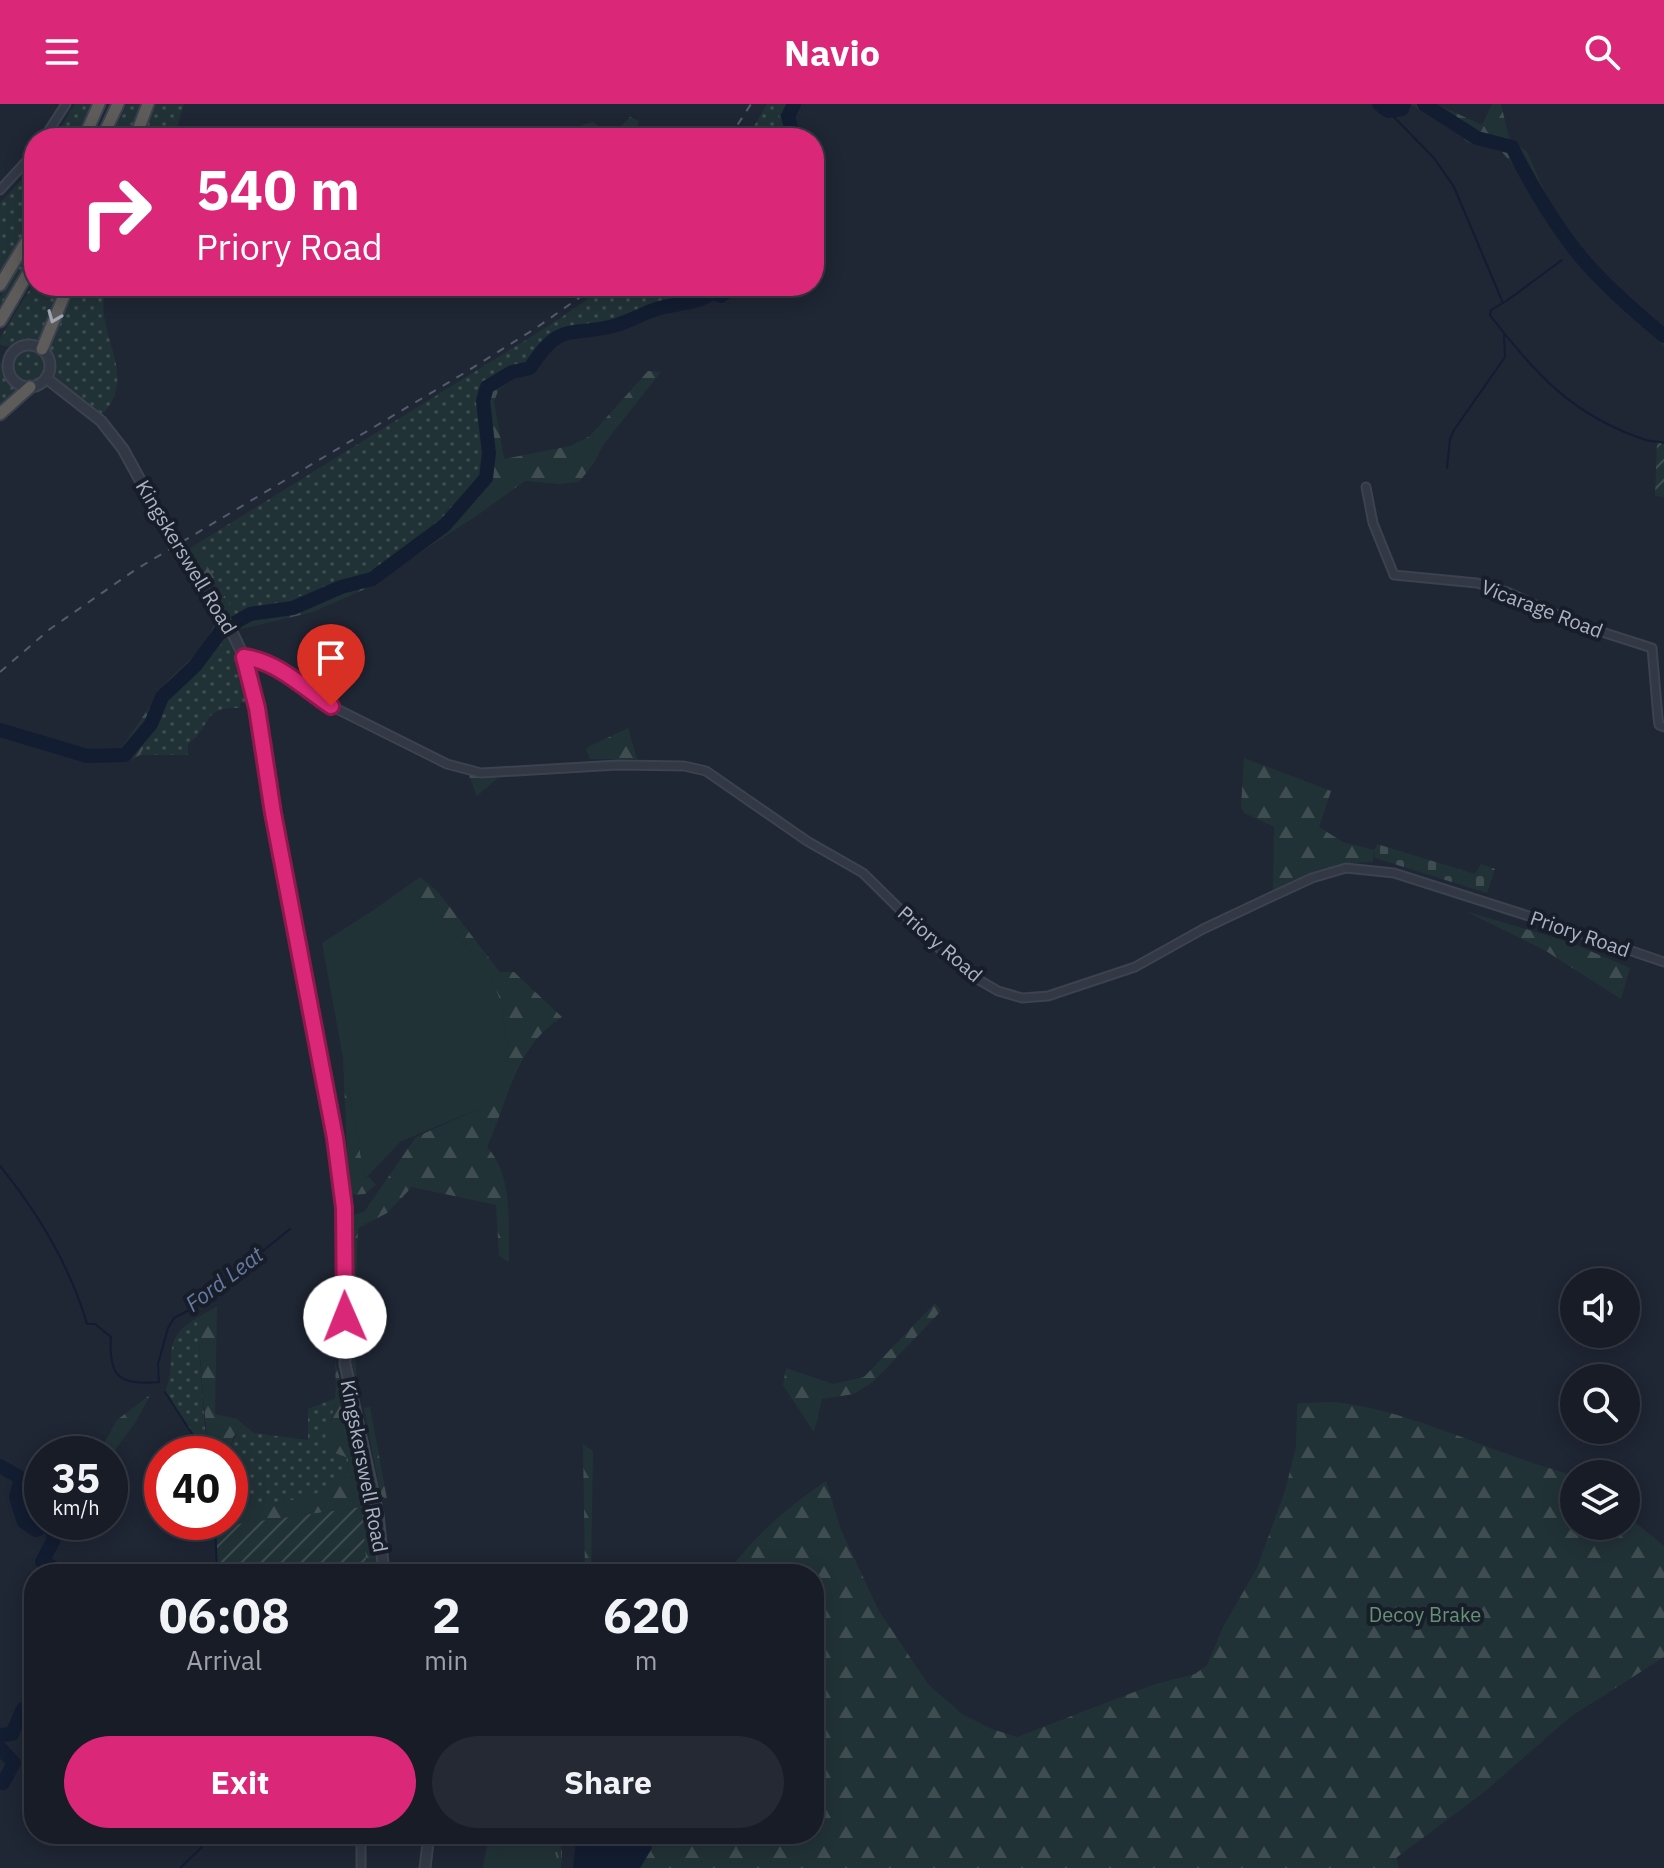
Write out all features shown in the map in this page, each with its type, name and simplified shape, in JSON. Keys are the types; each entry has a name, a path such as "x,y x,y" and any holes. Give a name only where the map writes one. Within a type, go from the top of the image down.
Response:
{"highway":[{"path":"88,128 99,104"},
{"path":"107,128 118,104"},
{"path":"139,128 148,104"},
{"path":"0,285 24,245"},
{"path":"0,321 24,280"},
{"path":"42,349 64,296"},
{"path":"0,414 30,387"}],"street":[{"path":"50,128 66,104"},
{"path":"0,190 24,164"},
{"path":"24,346 42,349 50,364 46,378 30,387 17,383 12,378 9,365 11,356 24,346"},
{"path":"0,350 11,356"},
{"name":"Kingskerswell Road","path":"46,378 101,421 123,449 244,657 257,708 273,813 335,1138 345,1241 345,1364 378,1514 383,1564"},
{"name":"Vicarage Road","path":"1366,487 1373,523 1394,575 1441,578 1492,588 1580,625 1652,648 1659,725 1664,727"},
{"name":"Priory Road","path":"244,657 260,659 331,706 447,764 481,773 618,765 684,766 706,771 807,841 863,873 941,950 974,977 998,991 1022,998 1048,996 1108,978 1299,884 1346,868 1394,873 1664,962"},
{"path":"425,1868 428,1844"},
{"path":"361,1845 361,1868"}],"green space":[{"path":"75,104 94,104 83,128 60,128"},
{"path":"127,104 143,104 134,128 116,128"},
{"path":"153,104 184,104 177,128 144,128"},
{"path":"767,104 774,104 784,128 753,128"},
{"path":"774,104 786,104 791,111 795,128 784,126"},
{"path":"1410,104 1436,104 1482,125 1492,104 1501,104 1509,138 1527,152 1547,197 1594,269 1664,328 1664,346 1638,318 1595,282 1571,254 1523,177 1502,152 1466,142 1455,126"},
{"path":"630,117 639,121 637,128 619,128"},
{"path":"593,122 601,128 579,128 582,125"},
{"path":"24,177 24,235 0,275 0,203"},
{"path":"24,259 24,276 0,316 0,297"},
{"path":"26,296 59,296 39,342 0,345 0,338"},
{"path":"70,296 105,296 105,320 117,369 117,384 113,400 101,416 53,380 53,359 46,347"},
{"path":"592,296 708,296 704,300 657,308 610,327 564,332 540,345 523,363 485,388 481,397 481,460 476,483 468,497 369,577 297,597 286,608 244,612 231,618 224,608 229,605 195,545"},
{"path":"557,338 540,352 530,368 499,389 494,401 504,459 570,446 590,436 648,371 661,372 603,445 579,482 525,481 365,589 313,612 237,630 231,618 244,612 286,608 297,597 369,577 468,497 476,483 481,460 481,397 485,388 523,363 540,345"},
{"path":"29,350 40,355 45,366 40,377 29,382 18,377 13,366 18,355"},
{"path":"0,360 9,379 25,388 0,410"},
{"path":"1657,441 1664,443 1664,497 1655,496"},
{"path":"195,545 230,605 224,608 187,550"},
{"path":"218,618 226,628 228,637 168,701 140,755 126,762 81,760 0,736 0,727 81,749 112,752 122,747 168,680 201,649"},
{"path":"228,637 242,663 249,702 240,703 240,708 227,708 213,714 188,744 188,755 140,755 168,701"},
{"path":"628,728 637,759 590,759 586,750 588,747"},
{"path":"1244,758 1331,791 1319,827 1343,842 1374,850 1373,862 1348,863 1273,890 1274,827 1244,813 1241,807"},
{"path":"468,773 498,778 477,796"},
{"path":"1377,844 1475,874 1481,864 1495,869 1487,893 1375,858"},
{"path":"420,877 438,892 500,972 514,972 562,1017 533,1044 523,1059 487,1147 496,1159 506,1187 509,1262 499,1256 496,1205 412,1187 387,1213 358,1228 354,1341 356,1388 348,1342 349,1216 364,1212 416,1137 478,1109 508,1047 501,1003 491,977 436,910 412,902 375,909"},
{"path":"412,901 436,910 491,977 501,1003 508,1047 507,1069 478,1109 400,1142 365,1179 322,943 375,909"},
{"path":"1465,911 1569,942 1630,968 1621,999 1546,951"},
{"path":"343,1058 365,1179 369,1177 376,1185 365,1194 349,1195"},
{"path":"935,1303 941,1311 873,1382 854,1394 822,1399 814,1432 783,1385 786,1368 833,1384 864,1377"},
{"path":"217,1306 215,1414 237,1419 244,1425 234,1436 208,1436 197,1318"},
{"path":"197,1318 207,1436 193,1436 165,1392 173,1342 185,1326"},
{"path":"335,1361 373,1507 379,1564 366,1564 361,1507 248,1523 248,1506 310,1496 338,1483 349,1473 348,1458 325,1449 322,1442 333,1413"},
{"path":"151,1394 125,1436 108,1436 117,1420"},
{"path":"336,1398 325,1449 348,1458 349,1473 338,1483 310,1496 248,1506 248,1436 236,1436 244,1425 254,1433 308,1440 308,1409"},
{"name":"Decoy Brake","path":"1335,1402 1366,1407 1426,1424 1560,1471 1560,1540 1640,1540 1640,1526 1664,1546 1664,1657 1570,1717 1483,1793 1396,1858 1399,1868 640,1868 652,1848 650,1844 824,1844 824,1564 735,1564 772,1523 826,1481 841,1530 879,1611 928,1684 962,1714 1017,1737 1155,1684 1195,1674 1207,1665 1223,1627 1257,1568 1285,1491 1296,1447 1299,1403"},
{"path":"370,1407 387,1499 381,1496 364,1408"},
{"path":"583,1444 593,1451 591,1564 585,1564"},
{"path":"362,1507 366,1564 217,1564 216,1540 248,1540 248,1523"},
{"path":"487,1844 560,1844 561,1868 483,1868"},
{"path":"502,1844 554,1844 554,1868 501,1868"}],"water":[{"path":"576,1844 650,1844 652,1848 640,1868 573,1868"}],"waterway":[{"path":"791,128 788,116 794,104"},
{"path":"1379,104 1388,111 1402,109 1404,104"},
{"path":"1424,104 1477,138 1512,147 1546,207 1576,251 1614,292 1664,336"},
{"path":"1388,111 1434,158 1454,187 1503,303 1491,310 1490,315 1523,356 1558,391 1597,419 1646,440 1664,443"},
{"path":"1505,302 1562,260"},
{"path":"0,730 87,756 125,755 151,724 162,697 195,666 221,631 250,614 293,608 341,587 372,579 445,525 486,478 489,453 483,401 487,387 512,372 530,368 549,343 558,337 619,324 654,310 706,296"},
{"path":"1447,468 1454,430 1505,357 1504,334"},
{"path":"0,1166 51,1241 72,1281 87,1324 95,1324 111,1337 112,1361 119,1376 135,1382 159,1382"},
{"name":"Ford Leat","path":"159,1382 158,1364 174,1318 193,1308 290,1229"},
{"name":"Ford Leat","path":"165,1392 193,1436"},
{"path":"0,1466 21,1478 16,1497 24,1522 36,1530 50,1525 54,1539 42,1562 46,1564"},
{"name":"Ford Leat","path":"216,1540 217,1564"},
{"path":"0,1735 12,1734 24,1710"},
{"path":"0,1748 14,1763 3,1783 0,1782"},
{"name":"Ford Leat","path":"180,1868 203,1844"}],"railway":[{"path":"735,128 751,104"},
{"path":"0,672 50,629 135,570 461,375 582,296"}],"route":[{"path":"331,706 278,669 260,659 244,657 257,708 273,813 335,1138 344,1208 345,1317"}]}
